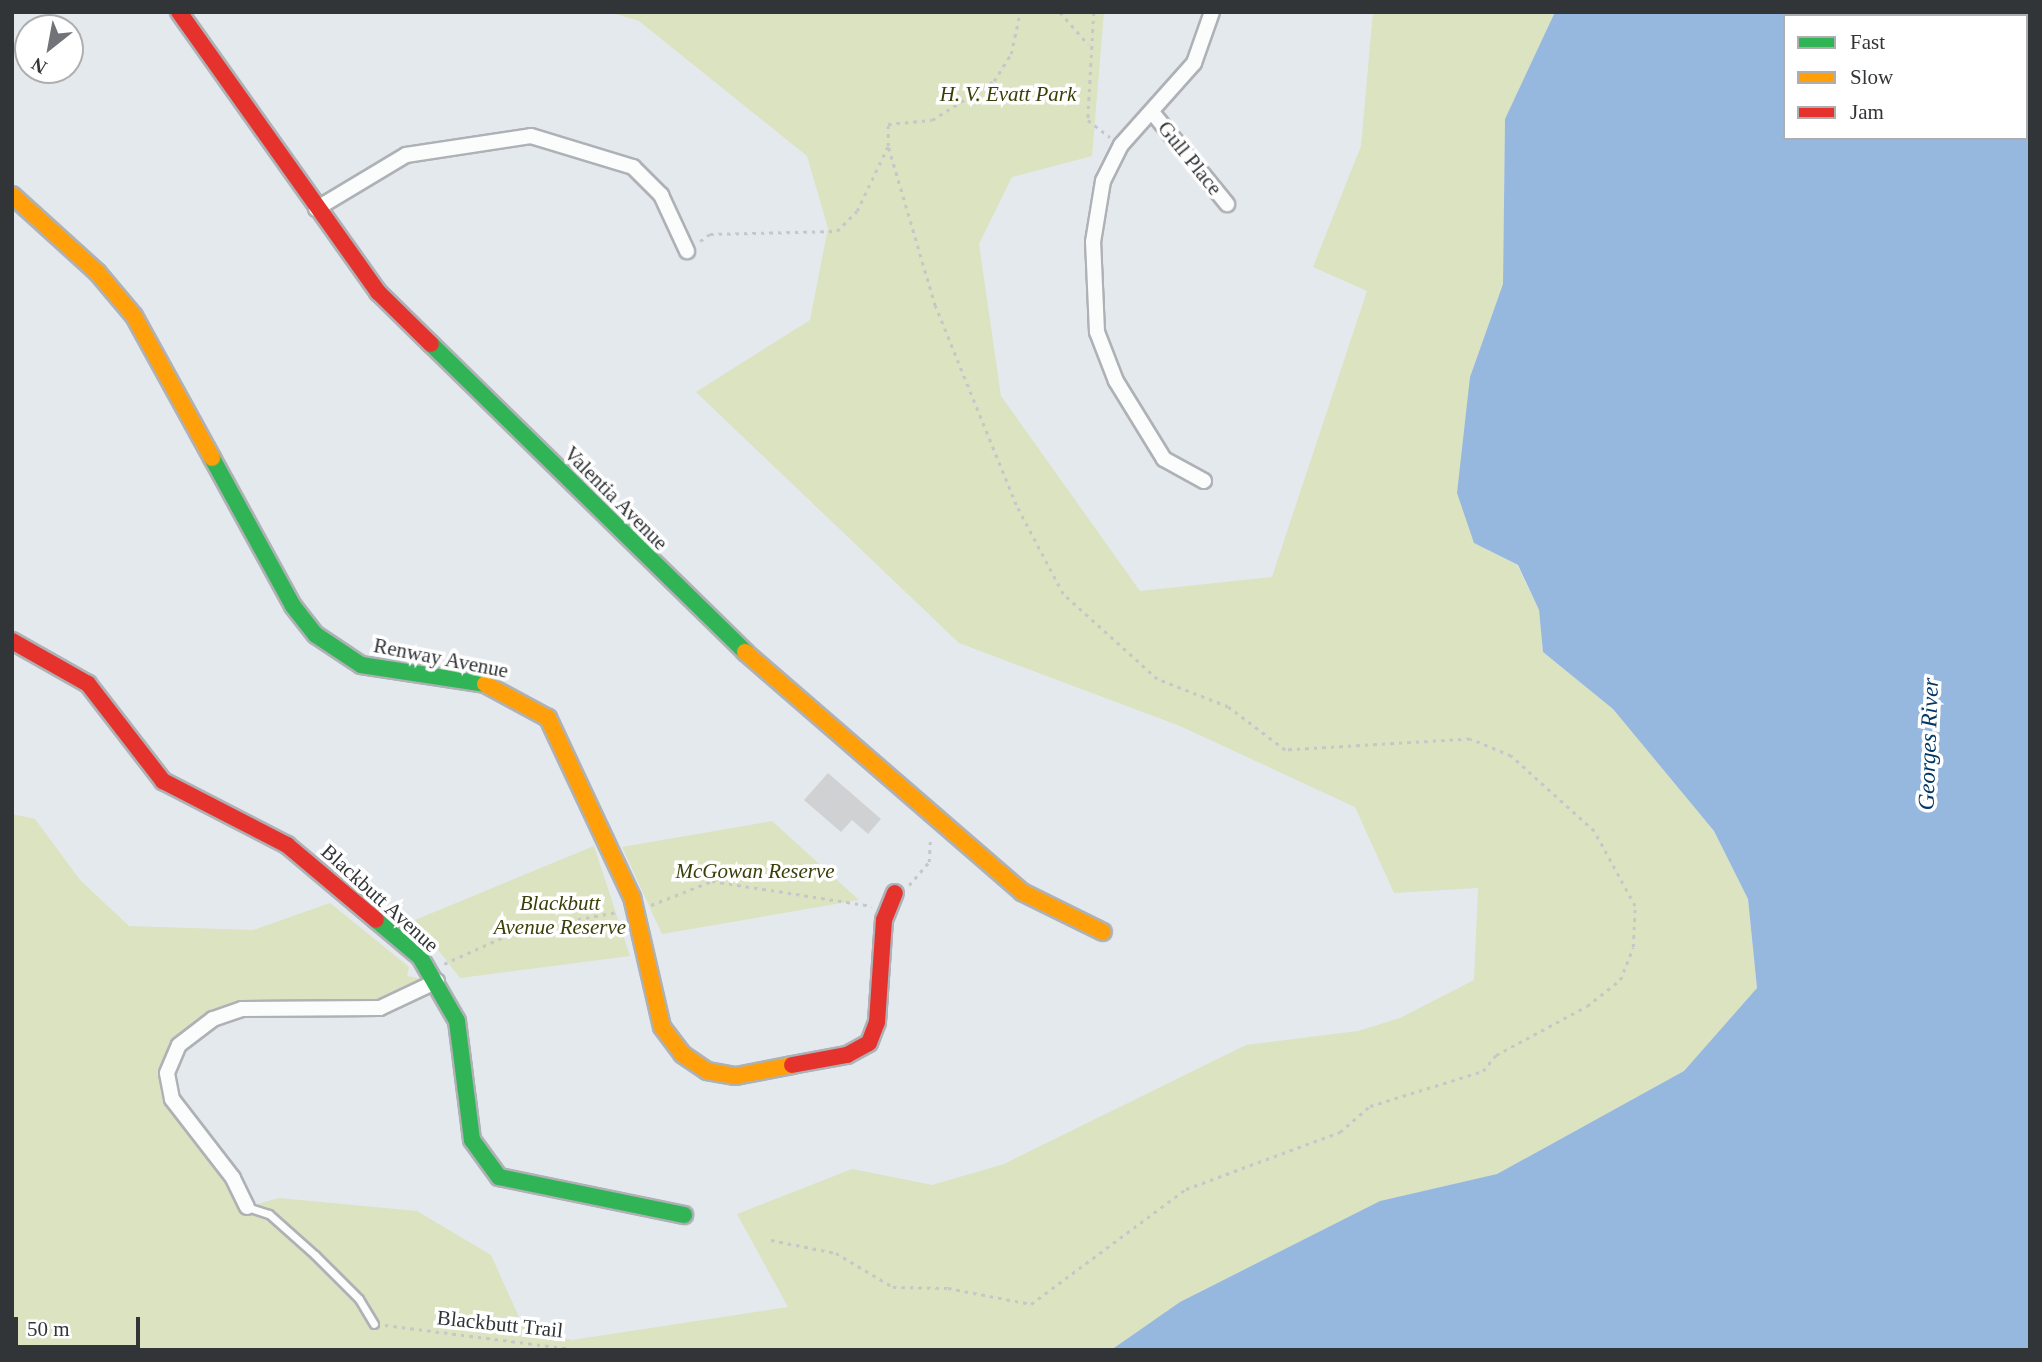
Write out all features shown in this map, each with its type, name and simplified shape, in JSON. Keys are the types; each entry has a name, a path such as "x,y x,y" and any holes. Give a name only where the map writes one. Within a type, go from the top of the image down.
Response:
{"street":[{"name":"Valentia Avenue","path":"179,12 316,209 378,292 760,668 1022,892 1103,932"},
{"path":"1204,481 1164,459 1140,427 1097,332 1093,242 1103,181 1121,145 1194,63 1212,12"},
{"name":"Gull Place","path":"1152,112 1227,204"},
{"path":"316,209 406,155 531,136 633,167 660,195 687,251"},
{"name":"Renway Avenue","path":"12,195 97,272 134,316 303,620 361,665 492,685 537,708 566,746 635,908 670,1042 694,1064 736,1076 847,1055 869,1043 877,1022 884,920 895,893"},
{"name":"Blackbutt Avenue","path":"12,641 88,684 163,781 287,845 433,976 459,1031 468,1124 490,1168 521,1184 684,1215"},
{"path":"247,1207 233,1178 172,1099 167,1073 180,1045 213,1019 242,1009 380,1007 433,976"}],"lane":[{"path":"247,1207 269,1214 315,1255 359,1299 374,1324"}],"path":[{"path":"771,1240 836,1253 893,1287 947,1288 1031,1304 1186,1189 1340,1132 1370,1106 1483,1071 1496,1055 1587,1006 1620,980 1633,947 1635,906 1594,831 1511,756 1470,739 1285,750 1227,707 1157,679 1063,594 1016,505 935,306 888,146 888,124 932,120 994,81 1011,54 1020,12"},
{"path":"1060,12 1090,46"},
{"path":"1094,12 1090,46 1088,120 1121,145"},
{"path":"687,251 710,234 837,231 857,211 888,146"},
{"path":"895,893 929,862 928,834"},
{"path":"433,976 519,930 672,901 682,888 712,881 872,906"},
{"name":"Blackbutt Trail","path":"374,1324 581,1350"}],"green space":[{"name":"H. V. Evatt Park","path":"609,12 1104,12 1092,156 1012,177 979,244 1001,396 1140,591 1272,577 1367,291 1313,267 1361,146 1373,12 1555,12 1505,119 1503,284 1470,377 1474,543 1517,565 1539,610 1543,652 1613,709 1714,831 1748,899 1757,988 1684,1071 1497,1174 1380,1201 1180,1302 1111,1350 12,1350 12,814 35,819 80,880 129,926 253,930 330,903 409,967 407,976 437,981 395,1004 257,1008 187,1037 168,1085 247,1207 279,1198 417,1211 491,1255 523,1326 572,1340 788,1307 737,1214 852,1169 932,1185 1004,1164 1246,1045 1358,1031 1400,1018 1474,980 1478,888 1394,893 1355,807 1180,726 959,643 696,392 810,320 828,228 807,156 639,21"},
{"name":"McGowan Reserve","path":"772,821 859,900 662,934 622,847"},
{"name":"Blackbutt Avenue Reserve","path":"594,846 630,956 460,978 415,920"}],"water":[{"name":"Georges River","path":"1555,12 2030,12 2030,1350 1111,1350 1180,1302 1380,1201 1497,1174 1684,1071 1757,988 1748,899 1714,831 1613,709 1543,652 1539,610 1518,565 1474,543 1457,493 1470,377 1503,284 1505,119"}],"building":[{"path":"828,773 881,819 868,834 852,820 841,832 804,800"}],"traffic: fast":[{"path":"431,344 745,652"},
{"path":"212,458 293,606 316,635 361,665 485,684"},
{"path":"376,920 420,957 457,1021 472,1140 499,1177 684,1215"}],"traffic: slow":[{"path":"12,195 97,272 134,316 212,458"},
{"path":"745,652 1022,892 1103,932"},
{"path":"485,684 548,718 632,897 662,1027 682,1054 707,1071 736,1076 792,1065"}],"traffic: jam":[{"path":"179,12 378,292 431,344"},
{"path":"12,641 88,684 163,781 287,845 376,920"},
{"path":"792,1065 847,1055 869,1043 877,1022 884,920 895,893"}]}
